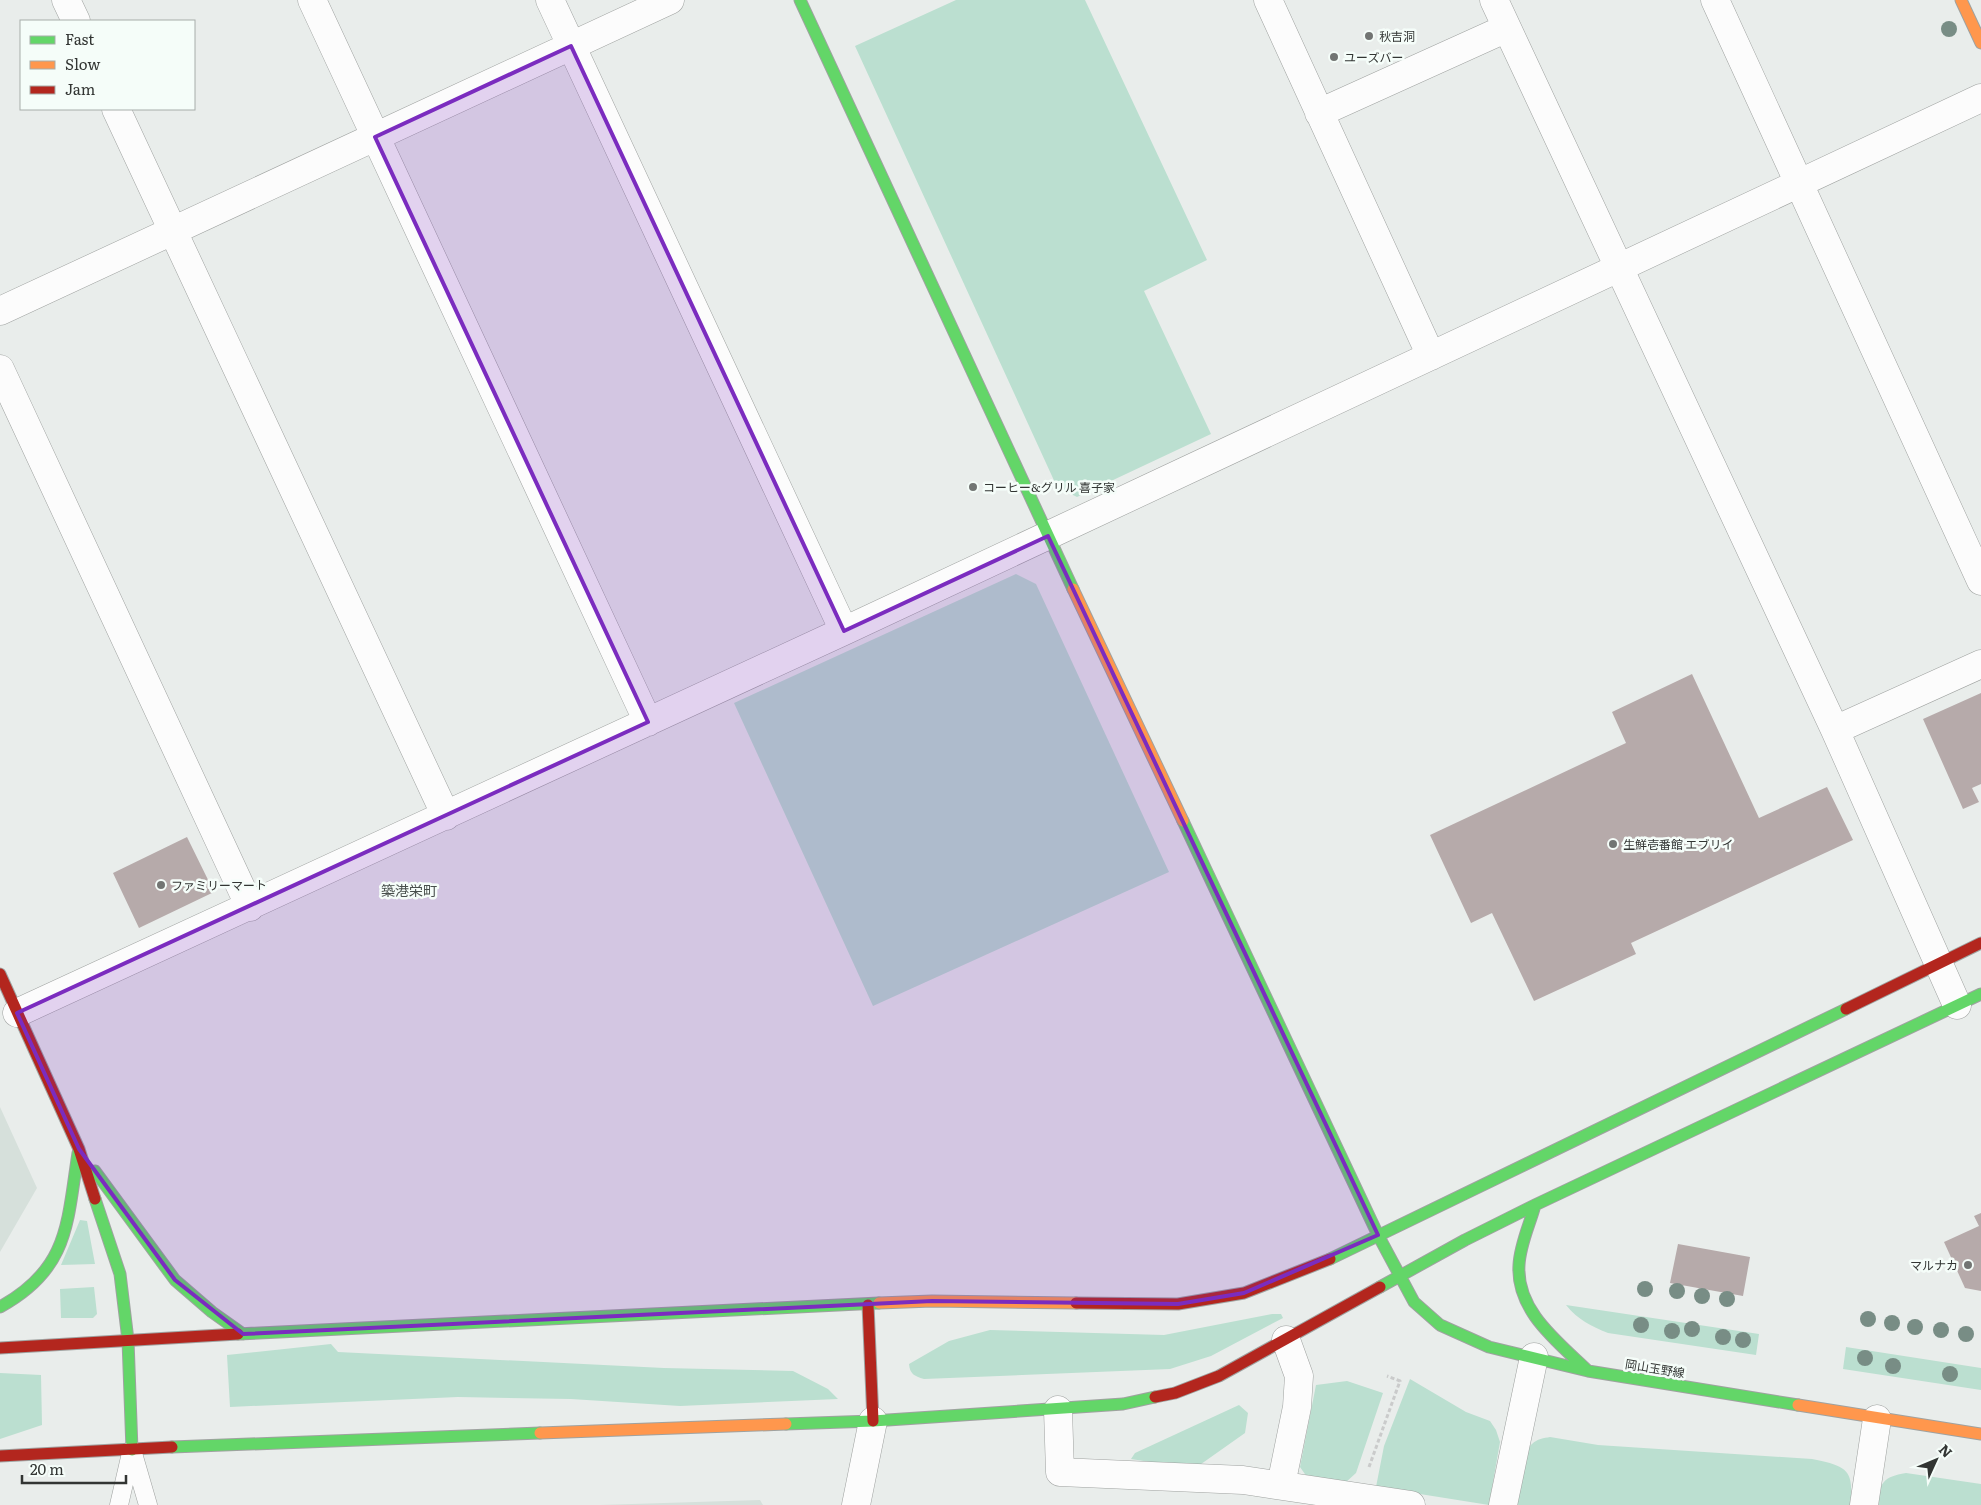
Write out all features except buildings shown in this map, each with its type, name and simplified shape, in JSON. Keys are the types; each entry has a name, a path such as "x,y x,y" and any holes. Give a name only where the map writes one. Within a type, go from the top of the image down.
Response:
{"street":[{"path":"66,0 76,20"},
{"path":"312,0 648,722"},
{"path":"550,0 844,631"},
{"path":"0,311 670,0"},
{"name":"岡山玉野線","path":"800,0 1048,536 1378,1235 1414,1302 1440,1325 1490,1347 1588,1371 1877,1419 1981,1434"},
{"path":"1268,0 1431,356"},
{"path":"0,1456 284,1442 873,1421 1058,1410 1124,1404 1175,1393 1219,1376 1535,1205 1969,999 1939,963 1835,730 1494,0"},
{"path":"1715,0 1981,581"},
{"path":"1961,0 1981,43"},
{"path":"1319,113 1507,28"},
{"path":"17,1013 250,907 1048,536 1981,98"},
{"path":"116,110 446,816"},
{"path":"0,370 250,907"},
{"path":"1835,730 1981,664"},
{"path":"0,1348 353,1327 932,1301 1178,1304 1244,1294 1313,1267 1981,943"},
{"path":"1,980 79,1149 120,1274 128,1340 132,1450"},
{"path":"0,1307 12,1302 36,1283 56,1256 67,1230 79,1149"},
{"path":"79,1149 175,1280 212,1312 244,1334"},
{"path":"1535,1205 1519,1265 1521,1290 1530,1310 1588,1371"},
{"path":"856,1505 873,1421 868,1305"},
{"path":"1281,1486 1297,1407 1299,1376 1286,1340"},
{"path":"1502,1505 1534,1357"},
{"path":"1058,1410 1060,1472 1243,1480 1411,1505"},
{"path":"1864,1505 1877,1419"}],"lane":[{"path":"119,1505 132,1450"},
{"path":"132,1450 148,1505"}],"path":[{"path":"1359,1497 1400,1381 1387,1376"}],"highlighted area":[{"path":"571,46 844,631 1048,536 1378,1235 1244,1293 1178,1304 932,1301 243,1334 175,1280 79,1149 17,1013 648,722 375,137"}],"shaded area":[{"path":"0,1107 37,1188 0,1252"},
{"path":"760,1500 763,1505 600,1505"}],"green space":[{"path":"956,0 1085,0 1207,260 1144,291 1211,434 1077,497 1057,487 855,46"},
{"path":"1016,574 1036,584 1169,872 873,1006 734,703"},
{"path":"80,1220 87,1221 95,1264 61,1265"},
{"path":"94,1287 97,1314 93,1318 61,1318 60,1289"},
{"path":"1566,1305 1759,1334 1756,1355 1608,1333 1585,1322"},
{"path":"1272,1314 1281,1314 1283,1318 1211,1356 1170,1369 924,1379 913,1374 909,1364 949,1341 990,1330 1164,1335"},
{"path":"331,1344 338,1352 664,1368 793,1371 828,1389 838,1399 680,1406 571,1399 458,1397 230,1407 227,1355"},
{"path":"1846,1347 1981,1368 1981,1390 1843,1369"},
{"path":"0,1373 41,1375 42,1425 0,1439"},
{"path":"1410,1379 1466,1412 1490,1421 1496,1430 1500,1442 1489,1505 1376,1487 1384,1446"},
{"path":"1347,1381 1383,1393 1356,1473 1345,1483 1307,1477 1300,1467 1316,1385"},
{"path":"1239,1405 1248,1413 1245,1433 1194,1469 1131,1459 1135,1453"},
{"path":"1550,1437 1598,1445 1823,1461 1840,1467 1849,1476 1851,1483 1850,1505 1515,1505 1523,1463 1529,1448 1536,1441"},
{"path":"1906,1473 1981,1484 1981,1505 1877,1505 1881,1486 1884,1482 1892,1476"}],"traffic: fast":[{"path":"800,0 1073,589"},
{"path":"1183,821 1378,1235"},
{"path":"1380,1287 1465,1240 1535,1205 1981,994"},
{"path":"1330,1259 1846,1009"},
{"path":"0,1307 23,1292 40,1277 52,1260 61,1242 67,1223 78,1153"},
{"path":"95,1171 175,1280 212,1312 243,1334"},
{"path":"95,1199 120,1274 128,1340 132,1450"},
{"path":"1535,1205 1523,1242 1519,1265 1520,1282 1524,1297 1541,1324 1552,1337 1588,1371"},
{"path":"1378,1235 1414,1302 1440,1325 1489,1347 1588,1371 1798,1405"},
{"path":"238,1334 879,1303"},
{"path":"786,1424 873,1421 1123,1404 1155,1397"},
{"path":"172,1447 540,1433"}],"traffic: slow":[{"path":"1961,0 1981,43"},
{"path":"1073,589 1183,821"},
{"path":"879,1303 932,1301 1076,1303"},
{"path":"1798,1405 1981,1434"},
{"path":"540,1433 786,1424"}],"traffic: jam":[{"path":"1846,1009 1981,943"},
{"path":"0,974 79,1149 95,1199"},
{"path":"1076,1303 1178,1304 1244,1293 1330,1259"},
{"path":"1155,1397 1175,1393 1219,1376 1380,1287"},
{"path":"868,1305 873,1421"},
{"path":"0,1348 238,1334"},
{"path":"0,1456 172,1447"}],"place":[{"name":"秋吉洞","path":"1369,36"},
{"name":"ユーズバー","path":"1334,57"},
{"name":"コーヒー&グリル 喜子家","path":"973,487"},
{"name":"生鮮壱番館 エブリイ","path":"1613,844"},
{"name":"ファミリーマート","path":"161,885"},
{"name":"マルナカ","path":"1968,1265"}],"district":[{"name":"築港栄町","path":"409,890"}]}
